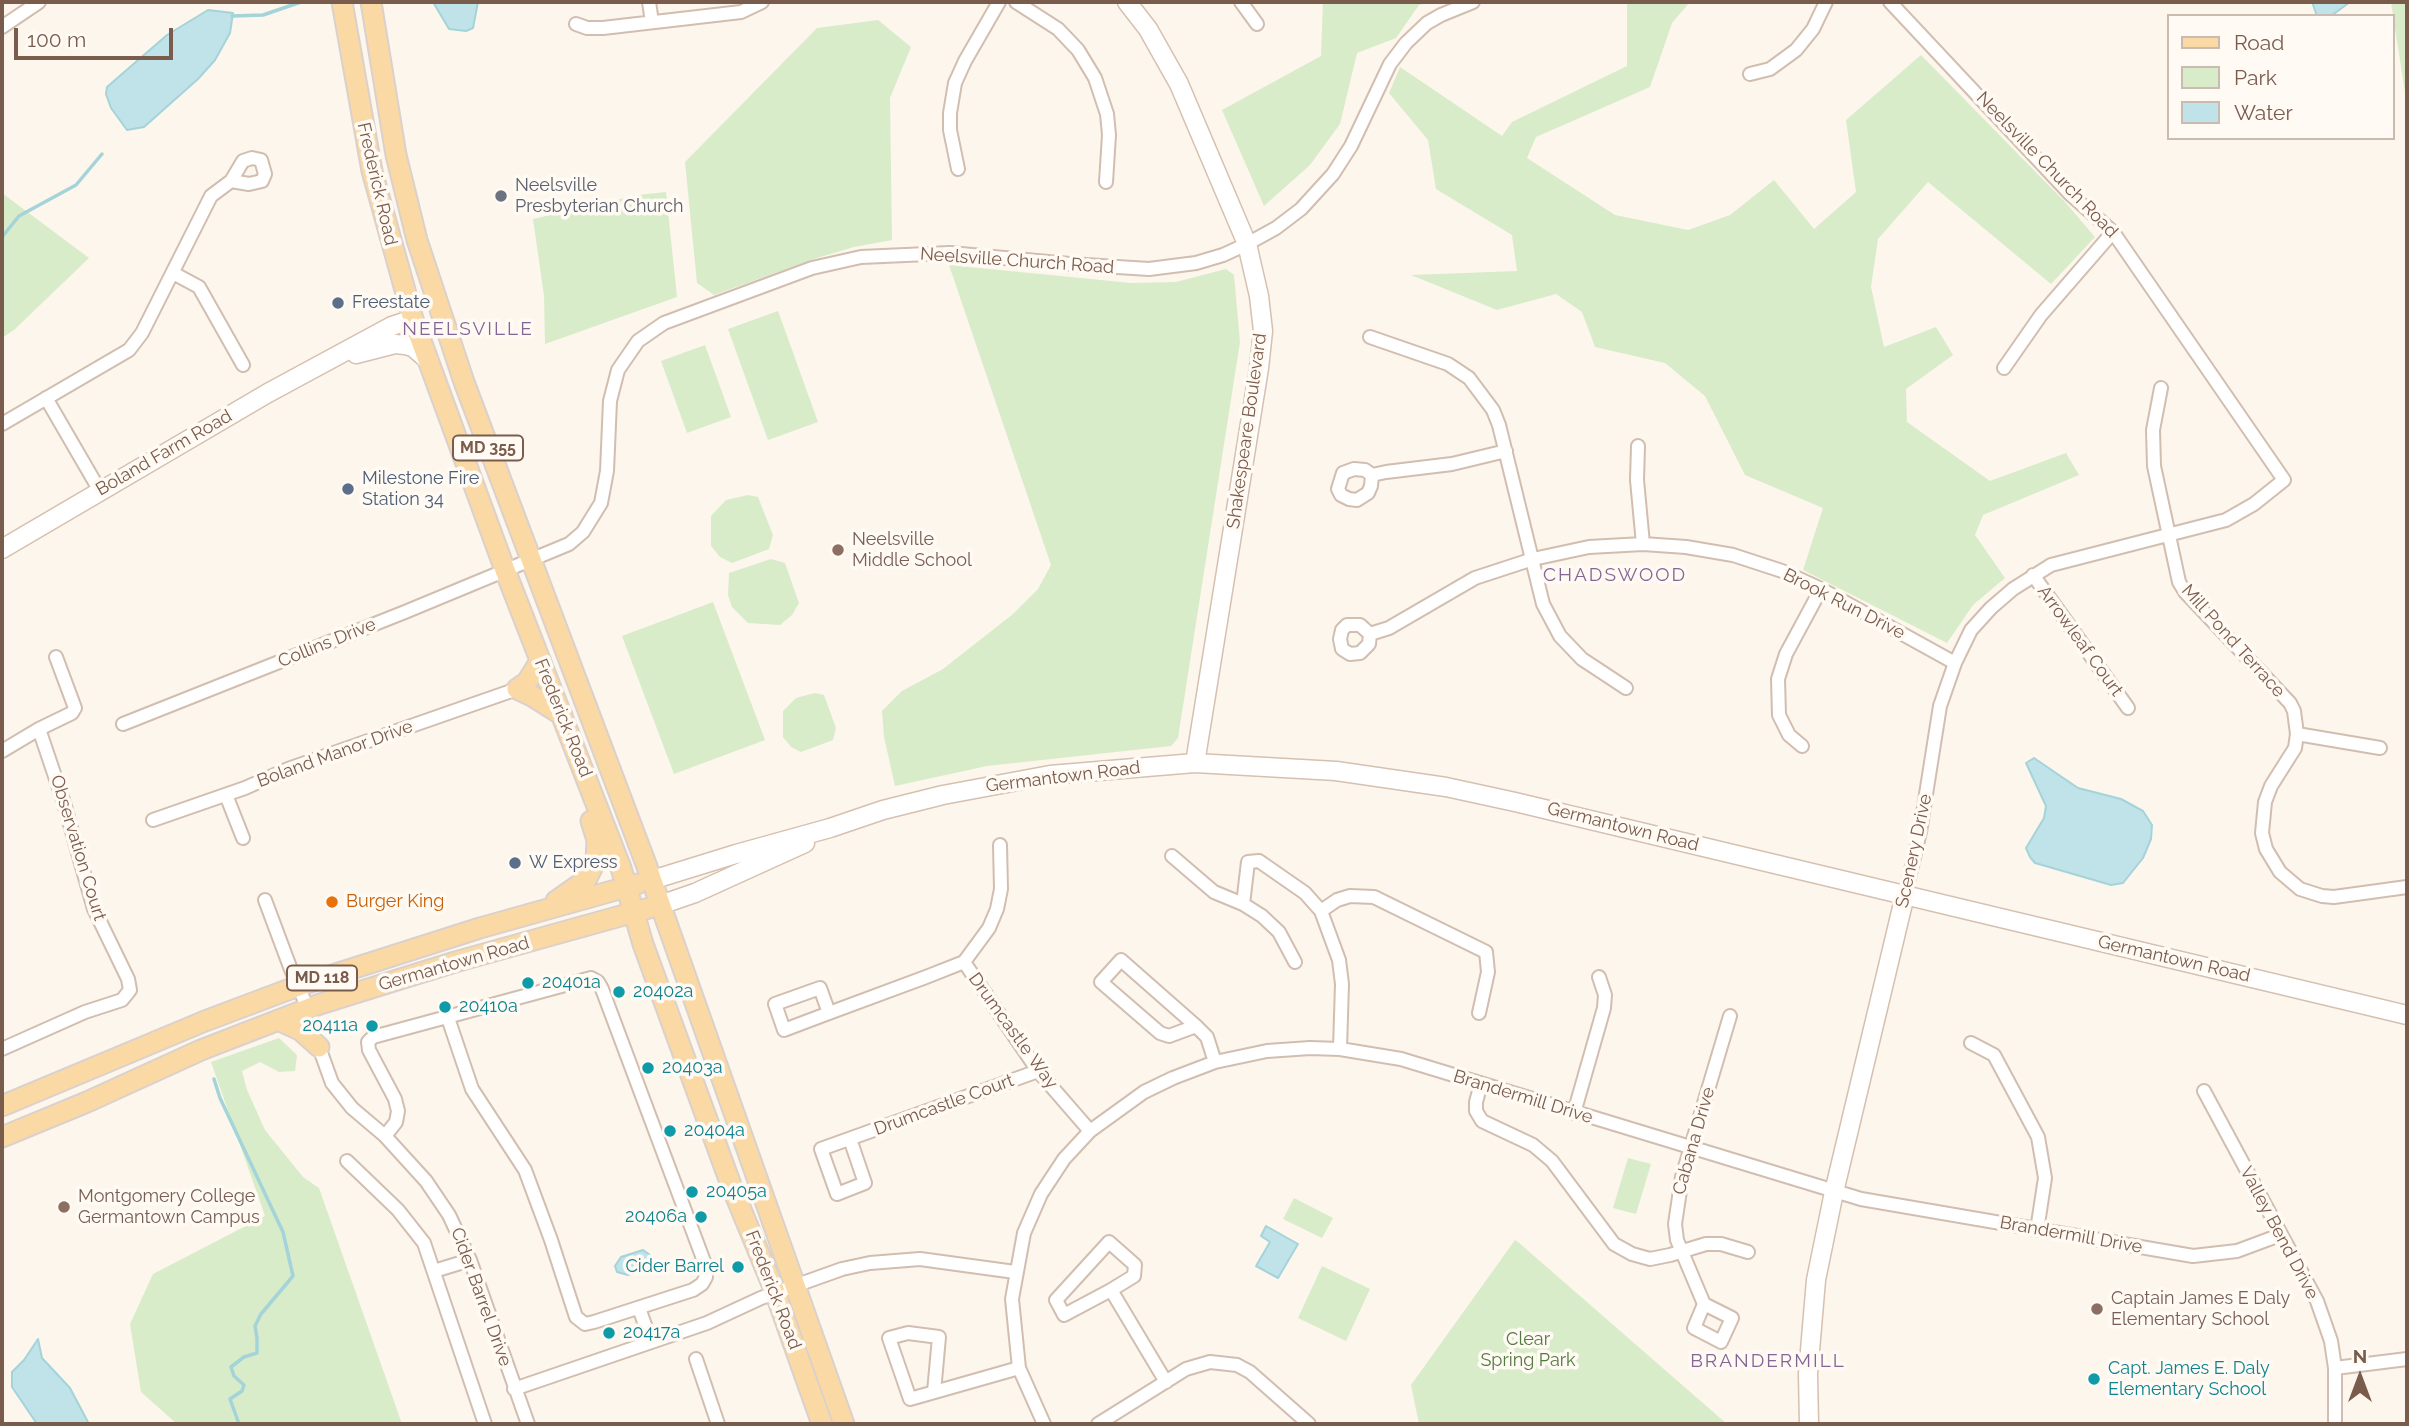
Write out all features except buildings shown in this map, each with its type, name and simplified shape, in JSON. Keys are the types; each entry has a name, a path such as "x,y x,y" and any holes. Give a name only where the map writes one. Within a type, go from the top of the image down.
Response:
{"main road":[{"name":"Frederick Road","path":"342,2 372,172 413,319 505,570 587,779 731,1185 775,1292 822,1424"},
{"name":"Frederick Road","path":"371,2 396,155 417,240 464,382 652,880 844,1424"},
{"path":"413,319 425,324 433,333 453,370 464,382"},
{"path":"540,661 527,681 517,690 562,715"},
{"path":"542,911 586,880 596,860 597,840 586,808 587,779"},
{"name":"Germantown Road","path":"2,1106 205,1021 298,986 402,952 652,880"},
{"name":"Germantown Road","path":"2,1137 201,1050 308,1009 455,962 660,905"},
{"path":"308,1009 319,1047"},
{"path":"278,1020 300,1030 319,1047"}],"street":[{"path":"649,2 652,22"},
{"path":"576,24 587,28 603,28 741,12 762,2"},
{"path":"958,169 950,130 950,113 956,83 965,61 999,2"},
{"path":"1016,2 1058,29 1078,50 1095,78 1107,114 1109,135 1106,181"},
{"name":"Shakespeare Boulevard","path":"1127,2 1148,29 1179,84 1247,244 1259,296 1262,331 1259,368 1195,763"},
{"path":"1241,2 1257,24"},
{"name":"Neelsville Church Road","path":"530,561 569,544 594,518 605,489 610,401 618,370 638,341 664,323 813,268 862,257 950,253 1149,269 1196,263 1223,255 1276,228 1301,209 1333,174 1351,146 1390,64 1406,43 1427,23 1473,2"},
{"path":"1750,74 1770,69 1796,50 1813,29 1826,2"},
{"name":"Neelsville Church Road","path":"1890,2 2070,194 2113,232 2284,480"},
{"path":"2,27 35,3"},
{"path":"2,424 129,350 142,333 211,195 231,181"},
{"path":"2004,369 2041,315 2113,232"},
{"path":"173,273 199,287 243,365"},
{"name":"Boland Farm Road","path":"2,550 268,393 392,326 413,319"},
{"path":"1370,337 1448,364 1469,378 1493,410 1544,604 1560,636 1582,659 1626,688"},
{"name":"Boland Farm Road","path":"329,361 395,344 413,347 429,360"},
{"name":"Mill Pond Terrace","path":"2161,388 2153,430 2154,466 2179,582 2185,592 2290,703 2294,711 2297,734"},
{"path":"46,398 100,491"},
{"path":"1638,446 1637,480 1643,544"},
{"path":"1372,475 1452,464 1506,452"},
{"name":"Scenery Drive","path":"1809,1424 1808,1374 1816,1280 1834,1192 1920,832 1940,706 1955,663 1971,630 1991,608 2033,575 2051,565 2069,558 2226,520 2254,504 2284,480"},
{"name":"Brook Run Drive","path":"1370,634 1389,628 1475,578 1533,559 1588,547 1643,544 1686,547 1734,555 1782,571 1821,589 1955,663"},
{"name":"Collins Drive","path":"123,724 530,561"},
{"name":"Arrowleaf Court","path":"2033,575 2128,708"},
{"path":"1802,746 1789,735 1779,715 1778,679 1786,654 1821,589"},
{"path":"2,751 72,713 75,708 56,657"},
{"name":"Boland Manor Drive","path":"153,820 226,795 288,769 517,690"},
{"name":"Observation Court","path":"2,1049 85,1012 122,1000 130,990 128,979 94,909 64,803 39,729"},
{"path":"2380,748 2297,734 2295,748 2271,786 2265,802 2262,833 2266,849 2280,872 2301,889 2334,897 2407,887"},
{"name":"Germantown Road","path":"652,880 883,810 943,794 1024,779 1125,767 1195,763 1336,771 1446,787 2407,1015"},
{"path":"226,795 243,838"},
{"name":"Germantown Road","path":"660,905 755,868 830,828"},
{"path":"830,1013 964,962 989,928 997,909 1002,889 1000,845"},
{"path":"1172,856 1214,892 1243,904 1262,916 1279,932 1295,962"},
{"path":"1243,904 1248,862 1259,860 1305,893 1321,911 1332,937 1341,972 1340,1049"},
{"path":"1321,911 1337,900 1350,896 1374,897 1486,952 1488,972 1479,1013"},
{"path":"265,900 308,1009"},
{"path":"1196,1026 1169,1036 1160,1033 1101,982 1121,960 1196,1026 1207,1037 1215,1062"},
{"name":"Drumcastle Way","path":"964,962 1038,1071 1090,1131"},
{"path":"1574,1112 1604,1008 1605,995 1599,977"},
{"path":"385,1136 396,1122 398,1111 395,1099 373,1062 368,1042 373,1037 448,1018 578,979 591,978 598,982 705,1264 706,1277 702,1284 693,1290 639,1308 584,1324 576,1317 525,1170 472,1089 448,1018"},
{"name":"Cabana Drive","path":"1704,1304 1677,1240 1677,1199 1730,1016"},
{"path":"1971,1043 1994,1055 2038,1137 2045,1178 2038,1230"},
{"name":"Cider Barrel Drive","path":"319,1047 332,1083 362,1118 385,1136 426,1181 449,1215 470,1260 528,1424"},
{"name":"Brandermill Drive","path":"1044,1424 1019,1368 1012,1299 1024,1233 1041,1194 1064,1159 1090,1131 1144,1092 1173,1077 1215,1062 1267,1051 1340,1049 1401,1059 1860,1199 2193,1256 2237,1251 2280,1235"},
{"name":"Drumcastle Court","path":"850,1139 865,1183 837,1194 821,1149 1038,1071"},
{"path":"1480,1084 1476,1111 1482,1121 1532,1145 1552,1161 1614,1244 1632,1254 1650,1259 1706,1244 1721,1244 1748,1252"},
{"name":"Valley Bend Drive","path":"2204,1091 2317,1301 2331,1341 2335,1368 2335,1424"},
{"path":"347,1161 398,1210 424,1243 485,1424"},
{"path":"1109,1242 1135,1265 1134,1276 1111,1290 1064,1314 1056,1300 1109,1242"},
{"path":"514,1389 707,1323 775,1292 842,1269 895,1259 950,1262 1015,1272"},
{"path":"434,1271 470,1260"},
{"path":"1111,1290 1166,1382"},
{"path":"639,1308 651,1342"},
{"path":"934,1392 939,1337 908,1333 889,1338 909,1399 934,1392 1019,1368"},
{"path":"696,1359 718,1424"},
{"path":"2335,1368 2407,1359"},
{"path":"1098,1424 1199,1364 1224,1362 1250,1372 1309,1424"}],"green space":[{"path":"1323,2 1431,2 1419,5 1396,38 1357,53 1340,124 1310,165 1264,206 1222,110 1321,56"},
{"path":"1627,2 1690,2 1672,23 1650,87 1536,137 1527,158 1615,215 1688,230 1730,215 1774,180 1814,229 1856,192 1846,120 1921,55 2066,203 2095,237 2051,284 1928,182 1878,239 1871,287 1884,347 1936,327 1953,355 1906,389 1907,422 1990,481 2066,453 2079,475 1983,515 1975,535 2005,578 1973,605 1947,643 1803,570 1823,508 1745,475 1705,396 1665,363 1595,347 1582,312 1556,294 1497,310 1411,275 1517,271 1512,235 1436,189 1428,140 1389,93 1400,67 1502,136 1512,122 1627,66"},
{"path":"2391,2 2407,2 2407,105 2395,14 2393,14"},
{"path":"878,20 911,47 890,98 892,240 817,258 714,295 697,283 685,162 817,28"},
{"path":"666,192 677,297 545,344 544,296 533,219 638,195"},
{"path":"2,193 89,258 14,330 2,338"},
{"path":"949,265 1131,283 1176,282 1226,269 1234,275 1240,342 1178,738 1171,746 987,766 895,786 884,737 882,711 902,691 943,669 1013,614 1038,589 1051,565"},
{"path":"778,311 818,422 768,440 728,329"},
{"path":"705,345 731,417 687,433 661,361"},
{"path":"748,495 758,497 773,535 769,549 732,563 720,557 711,546 711,516 726,500"},
{"path":"771,559 785,563 799,603 792,615 780,625 748,623 732,607 728,595 729,573"},
{"path":"713,602 765,740 674,774 622,636"},
{"path":"815,693 824,695 836,728 833,740 801,752 791,747 783,737 783,711 796,698"},
{"path":"279,1038 297,1055 295,1071 279,1072 260,1062 242,1071 247,1090 265,1130 303,1177 319,1188 402,1424 177,1424 141,1392 130,1324 153,1274 265,1216 211,1062"},
{"path":"1628,1158 1651,1164 1636,1214 1613,1208"},
{"path":"1294,1198 1333,1218 1322,1238 1283,1219"},
{"name":"Clear Spring Park","path":"1515,1240 1727,1424 1419,1424 1411,1385"},
{"path":"1322,1266 1370,1289 1346,1341 1298,1318"}],"water":[{"path":"433,2 478,2 473,28 466,31 449,29"},
{"path":"2312,2 2350,2 2334,14 2316,14"},
{"path":"208,10 233,13 230,33 215,60 198,79 144,127 127,130 111,108 106,94 107,87 167,35"},
{"path":"2034,758 2078,788 2121,799 2143,811 2152,825 2151,839 2143,858 2123,883 2111,885 2035,863 2030,857 2026,848 2044,818 2046,806 2026,763"},
{"path":"1266,1226 1298,1244 1278,1278 1256,1266 1270,1242 1261,1236"},
{"path":"643,1250 653,1257 648,1269 628,1275 617,1272 615,1266 621,1257"},
{"path":"38,1339 42,1358 70,1388 89,1424 37,1424 12,1387 12,1372"}],"waterway":[{"path":"232,16 263,15 301,2"},
{"path":"2,237 19,216 76,185 102,154"},
{"path":"214,1079 220,1098 283,1232 293,1276 261,1314 255,1326 257,1353 244,1357 231,1367 234,1376 244,1385 242,1391 230,1399 239,1424"}],"place":[{"name":"Neelsville Presbyterian Church","path":"501,196"},
{"name":"Freestate","path":"338,303"},
{"name":"Milestone Fire Station 34","path":"348,489"},
{"name":"Neelsville Middle School","path":"838,550"},
{"name":"W Express","path":"515,863"},
{"name":"Burger King","path":"332,902"},
{"name":"20401a","path":"528,983"},
{"name":"20402a","path":"619,992"},
{"name":"20410a","path":"445,1007"},
{"name":"20411a","path":"372,1026"},
{"name":"20403a","path":"648,1068"},
{"name":"20404a","path":"670,1131"},
{"name":"20405a","path":"692,1192"},
{"name":"Montgomery College Germantown Campus","path":"64,1207"},
{"name":"20406a","path":"701,1217"},
{"name":"Cider Barrel","path":"738,1267"},
{"name":"Captain James E Daly Elementary School","path":"2097,1309"},
{"name":"20417a","path":"609,1333"},
{"name":"Capt. James E. Daly Elementary School","path":"2094,1379"}],"district":[{"name":"NEELSVILLE","path":"468,329"},
{"name":"CHADSWOOD","path":"1615,575"},
{"name":"BRANDERMILL","path":"1768,1361"}]}
